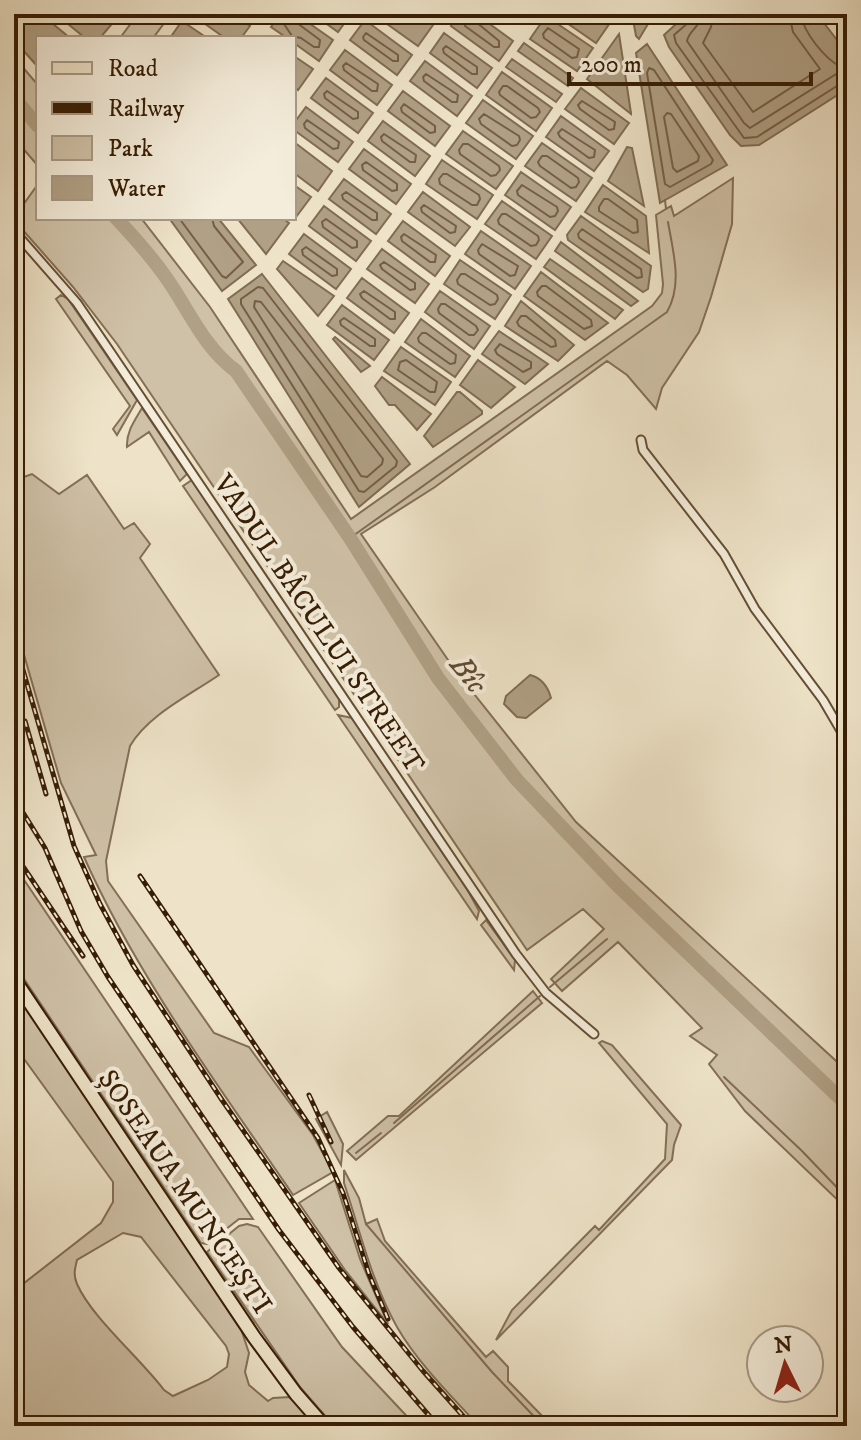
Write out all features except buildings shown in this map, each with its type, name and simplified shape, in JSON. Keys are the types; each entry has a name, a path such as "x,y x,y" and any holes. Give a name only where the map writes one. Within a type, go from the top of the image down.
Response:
{"main road":[{"name":"ȘOSEAUA MUNCEȘTI","path":"14,979 254,1337 324,1426"}],"street":[{"name":"VADUL BÂCULUI STREET","path":"14,231 77,303 495,924 546,993 594,1034"},
{"path":"641,440 643,450 724,554 755,609 823,700 847,741"}],"green space":[{"path":"138,14 171,14 154,36 122,36"},
{"path":"14,57 36,83 36,164 14,138"},
{"path":"733,178 732,224 711,297 699,332 662,388 656,409 627,375 607,361 435,487 361,534 455,670 576,822 847,1071 847,1209 745,1111 709,1064 717,1055 690,1036 702,1028 618,942 562,991 551,979 604,929 583,909 527,950 117,344 73,287 14,220 14,196 23,205 36,187 36,220 143,220 210,307 351,519 652,306 662,293 663,284 656,215 671,206 674,216"},
{"path":"61,295 68,299 137,400 117,435 113,429 130,406 56,299"},
{"path":"142,408 187,474 180,481 149,432 127,447 129,431"},
{"path":"14,472 21,478 32,474 59,494 87,475 124,529 134,523 150,544 140,558 219,675 158,715 130,746 106,861 108,881 214,1033 249,1047 313,1135 333,1172 293,1195 154,988 105,902 84,857 96,855 61,783 14,620"},
{"path":"192,480 339,698 339,707 335,710 183,486"},
{"path":"338,715 352,718 467,889 479,911 477,919"},
{"path":"14,865 253,1219 239,1219 207,1244 201,1243 14,964"},
{"path":"486,920 515,960 514,970 481,925"},
{"path":"14,987 240,1326 249,1353 245,1372 249,1385 268,1401 290,1397 317,1426 14,1426 14,1291 101,1223 113,1202 113,1182 14,1045","holes":["123,1233 141,1237 226,1346 229,1354 227,1367 208,1380 173,1396 164,1390 105,1324 84,1297 75,1278 77,1260"]},
{"path":"533,991 542,1003 356,1160 347,1151 388,1116 399,1116"},
{"path":"602,1041 612,1045 681,1125 672,1160 496,1340 512,1310 595,1226 599,1230 665,1159 667,1124 599,1043"},
{"path":"327,1112 343,1144 341,1165 316,1119"},
{"path":"344,1170 359,1198 366,1224 377,1219 385,1241 486,1357 493,1351 508,1367 508,1381 552,1426 479,1426 425,1366 405,1340 380,1293 344,1183"},
{"path":"335,1180 360,1259 388,1324 345,1270 299,1203"},
{"path":"247,1224 258,1227 342,1347 416,1426 334,1426 300,1387 207,1252 239,1226"}],"water":[{"path":"14,14 41,14 68,36 36,36 36,65 14,40"},
{"path":"56,14 110,14 116,19 102,36 83,36"},
{"path":"191,14 234,14 250,26 242,36 222,36"},
{"path":"280,14 296,14 333,40 319,61 296,44 296,36 284,36 271,27"},
{"path":"313,14 351,14 338,32"},
{"path":"373,14 416,14 433,25 418,46"},
{"path":"460,14 476,14 513,41 499,61 451,26"},
{"path":"554,14 603,14 612,20 596,43"},
{"path":"632,14 654,14 639,39 636,36"},
{"path":"687,14 817,14 847,53 847,89 759,145 741,146 730,135 669,47 664,35"},
{"path":"546,16 593,48 577,71 530,39"},
{"path":"365,20 412,55 397,75 350,40"},
{"path":"182,21 204,36 171,36"},
{"path":"444,33 492,68 477,88 430,53"},
{"path":"619,34 631,113 631,114 587,79"},
{"path":"524,43 573,78 568,86 518,51"},
{"path":"647,44 727,165 660,203 636,53"},
{"path":"345,50 392,85 377,105 330,70"},
{"path":"296,57 313,69 298,90 296,88"},
{"path":"512,59 562,94 556,102 506,67"},
{"path":"425,61 472,96 457,116 410,81"},
{"path":"502,72 552,108 536,131 486,95"},
{"path":"326,78 373,113 358,133 311,98"},
{"path":"581,88 629,123 614,144 565,109"},
{"path":"403,91 450,126 435,146 388,111"},
{"path":"483,100 533,136 516,159 466,123"},
{"path":"306,107 353,142 338,162 296,131 296,120"},
{"path":"561,116 609,151 594,171 546,137"},
{"path":"383,121 430,156 415,176 368,141"},
{"path":"463,131 513,166 496,189 446,154"},
{"path":"542,143 592,178 576,201 525,166"},
{"path":"296,144 332,171 318,191 296,174"},
{"path":"627,147 632,148 644,206 608,181"},
{"path":"364,149 411,184 396,204 349,169"},
{"path":"442,160 493,195 477,219 426,184"},
{"path":"521,172 571,207 555,230 505,195"},
{"path":"344,179 391,214 376,234 329,199"},
{"path":"603,185 646,216 649,253 585,212"},
{"path":"296,186 311,197 296,217"},
{"path":"423,192 470,227 455,246 408,212"},
{"path":"502,201 552,236 536,259 485,224"},
{"path":"324,206 371,241 356,261 309,226"},
{"path":"581,216 651,266 648,289 643,292 568,240 567,235"},
{"path":"170,220 220,220 256,265 222,291"},
{"path":"239,220 285,220 289,223 266,254"},
{"path":"403,221 450,256 435,276 388,241"},
{"path":"481,231 531,266 515,289 465,254"},
{"path":"304,234 351,269 336,289 289,254"},
{"path":"561,242 638,301 631,306 555,251"},
{"path":"382,249 429,284 415,303 367,269"},
{"path":"550,259 623,310 615,319 544,267"},
{"path":"460,260 511,295 495,319 444,284"},
{"path":"283,261 334,296 318,316 277,269"},
{"path":"541,272 608,323 585,340 524,296"},
{"path":"262,274 410,464 359,507 228,299"},
{"path":"362,278 409,313 394,333 347,298"},
{"path":"440,291 490,326 474,349 425,312"},
{"path":"521,301 574,345 558,361 505,326"},
{"path":"342,305 389,340 374,360 327,325"},
{"path":"421,319 470,356 455,377 405,342"},
{"path":"499,331 548,364 525,384 482,354"},
{"path":"335,337 370,366 361,372 333,339"},
{"path":"401,347 451,382 435,405 384,371"},
{"path":"478,360 515,387 491,408 460,385"},
{"path":"382,377 431,414 417,430 395,405 389,405 375,386"},
{"path":"457,392 482,414 433,447 424,436"},
{"path":"530,675 544,684 551,698 526,718 517,717 504,704 506,696"}],"waterway":[{"name":"Bîc","path":"14,98 36,124"},
{"path":"665,200 666,209"},
{"name":"Bîc","path":"118,220 159,268 214,351 236,371 350,538 438,678 517,780 617,885 847,1105"},
{"path":"350,538 667,312 676,279 668,222"},
{"path":"550,987 607,939"},
{"path":"394,1123 540,996"},
{"path":"724,1077 847,1198"},
{"path":"356,1153 381,1133"},
{"path":"366,1224 492,1372 543,1426"}],"railway":[{"path":"14,639 74,846 100,904 133,965 339,1268 472,1426"},
{"path":"25,721 46,794"},
{"path":"14,798 45,848 81,931 108,977 279,1230 353,1327 438,1426"},
{"path":"14,853 83,956"},
{"path":"140,876 318,1138 343,1193 369,1274 388,1319"},
{"path":"309,1095 331,1142"}]}
